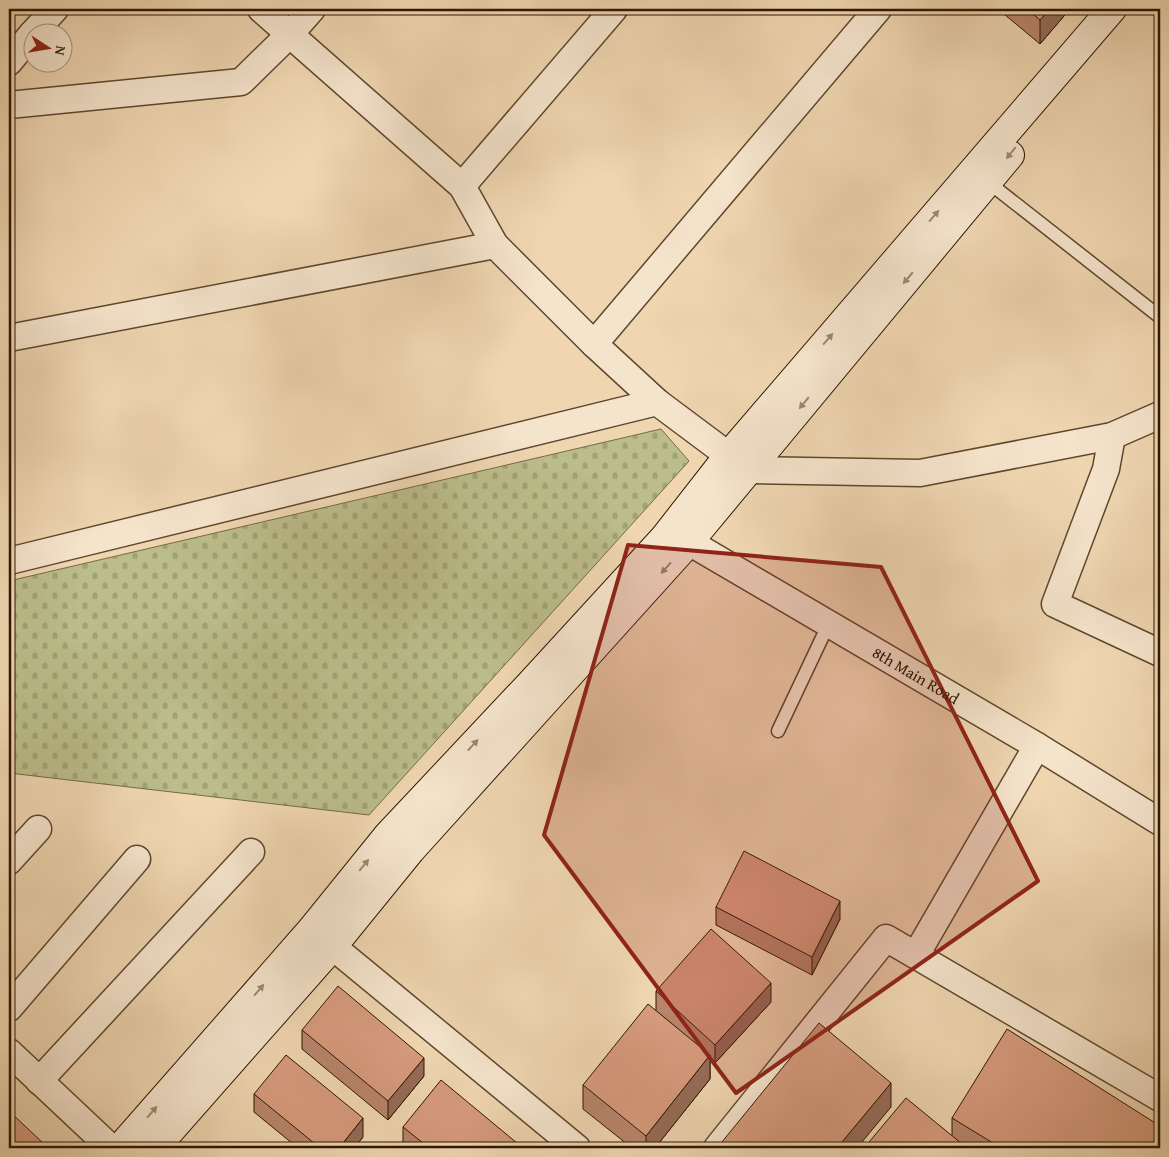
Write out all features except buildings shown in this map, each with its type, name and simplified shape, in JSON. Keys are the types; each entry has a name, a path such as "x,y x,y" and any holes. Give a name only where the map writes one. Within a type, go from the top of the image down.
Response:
{"street":[{"path":"43,22 55,9"},
{"path":"261,9 462,186 495,245 594,344 658,402 738,463 920,473 1112,436 1160,414"},
{"path":"9,105 241,82 290,34 312,9"},
{"path":"462,186 614,9"},
{"path":"594,344 878,9"},
{"path":"156,1148 333,946 539,692 680,536 1112,9"},
{"path":"738,463 988,182 1064,88 1133,9"},
{"path":"9,62 22,46"},
{"path":"9,338 495,245"},
{"path":"9,561 658,402"},
{"path":"1112,436 1106,469 1055,604 1160,653"},
{"name":"8th Main Road","path":"680,536 1037,746 1160,822"},
{"path":"120,1148 312,930 388,835 539,692"},
{"path":"916,956 1037,746"},
{"path":"9,861 38,829"},
{"path":"39,1081 252,852"},
{"path":"9,1008 136,858"},
{"path":"312,930 577,1148"},
{"path":"717,1148 886,938 1160,1098"},
{"path":"9,1052 110,1148"}],"lane":[{"path":"988,182 1160,317"},
{"path":"778,731 828,624"}],"highlighted area":[{"path":"628,545 881,567 1038,881 736,1093 544,835"}],"green space":[{"path":"661,429 689,461 369,815 9,773 9,581"}]}
